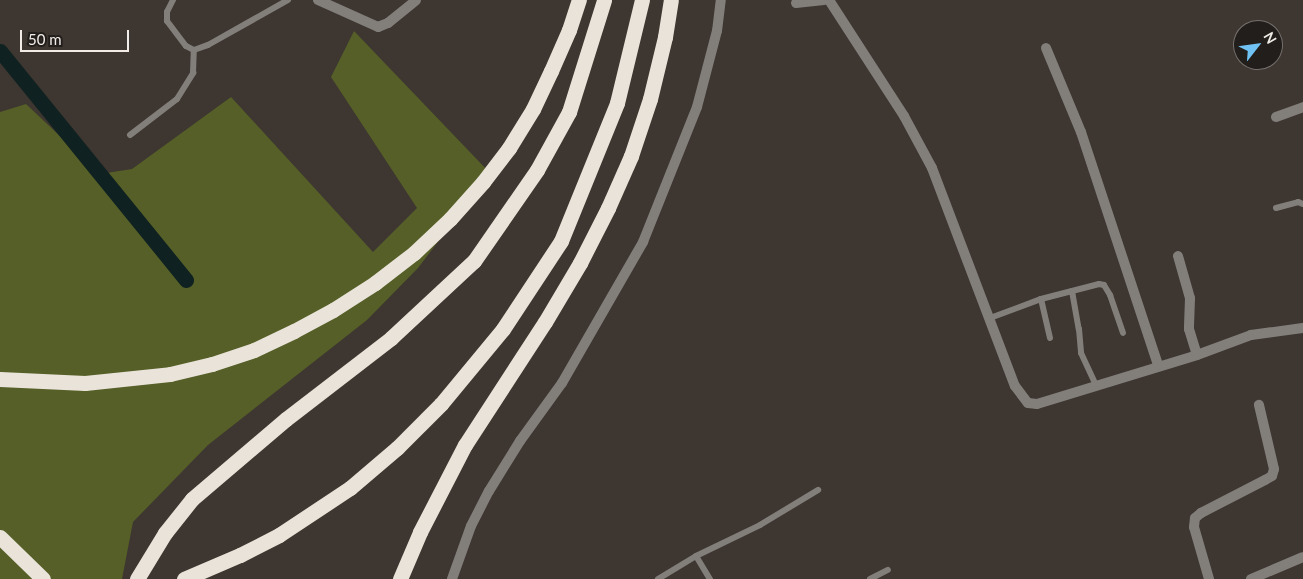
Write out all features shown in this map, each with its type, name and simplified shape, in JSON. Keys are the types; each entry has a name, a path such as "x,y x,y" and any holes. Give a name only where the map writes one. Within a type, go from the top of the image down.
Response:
{"highway":[{"path":"0,379 85,383 170,374 212,364 254,350 294,331 354,296 414,253 450,219 483,182 509,148 533,109 570,30 579,0"},
{"path":"137,579 165,533 192,499 279,425 391,338 474,261 537,170 569,112 604,0"},
{"path":"184,579 240,555 279,535 350,488 397,448 441,404 503,329 561,241 617,103 642,0"},
{"path":"400,579 420,532 465,445 545,322 580,263 608,208 631,156 650,99 666,37 672,0"},
{"path":"0,537 43,579"}],"street":[{"path":"318,0 378,27 388,23 416,0"},
{"path":"452,579 471,526 489,491 520,441 562,383 643,242 697,108 717,32 721,0"},
{"path":"796,3 824,0"},
{"path":"829,0 904,116 932,168 1015,386 1028,403 1037,404 1197,354 1251,335 1303,328"},
{"path":"1046,48 1081,132 1158,365"},
{"path":"1276,117 1303,108"},
{"path":"1178,256 1190,298 1189,328 1197,354"},
{"path":"1209,579 1194,527 1195,518 1201,513 1272,476 1274,469 1260,405"},
{"path":"1251,579 1303,556"}],"lane":[{"path":"173,0 167,12 167,21 186,46 194,50 208,45 288,0"},
{"path":"130,135 177,99 193,73 194,50"},
{"path":"1276,208 1298,202 1303,204"},
{"path":"990,318 1041,299 1099,284 1104,285 1110,295 1124,333"},
{"path":"1072,291 1080,329 1081,354 1096,384"},
{"path":"1041,299 1050,338"},
{"path":"658,579 696,556 760,525 818,490"},
{"path":"696,556 710,579"},
{"path":"870,579 888,570"}],"green space":[{"path":"354,31 490,173 418,268 367,320 208,445 133,522 122,579 0,579 0,112 26,104 100,174 132,169 231,97 373,252 417,208 331,77"}],"waterway":[{"path":"0,51 186,280"}]}
